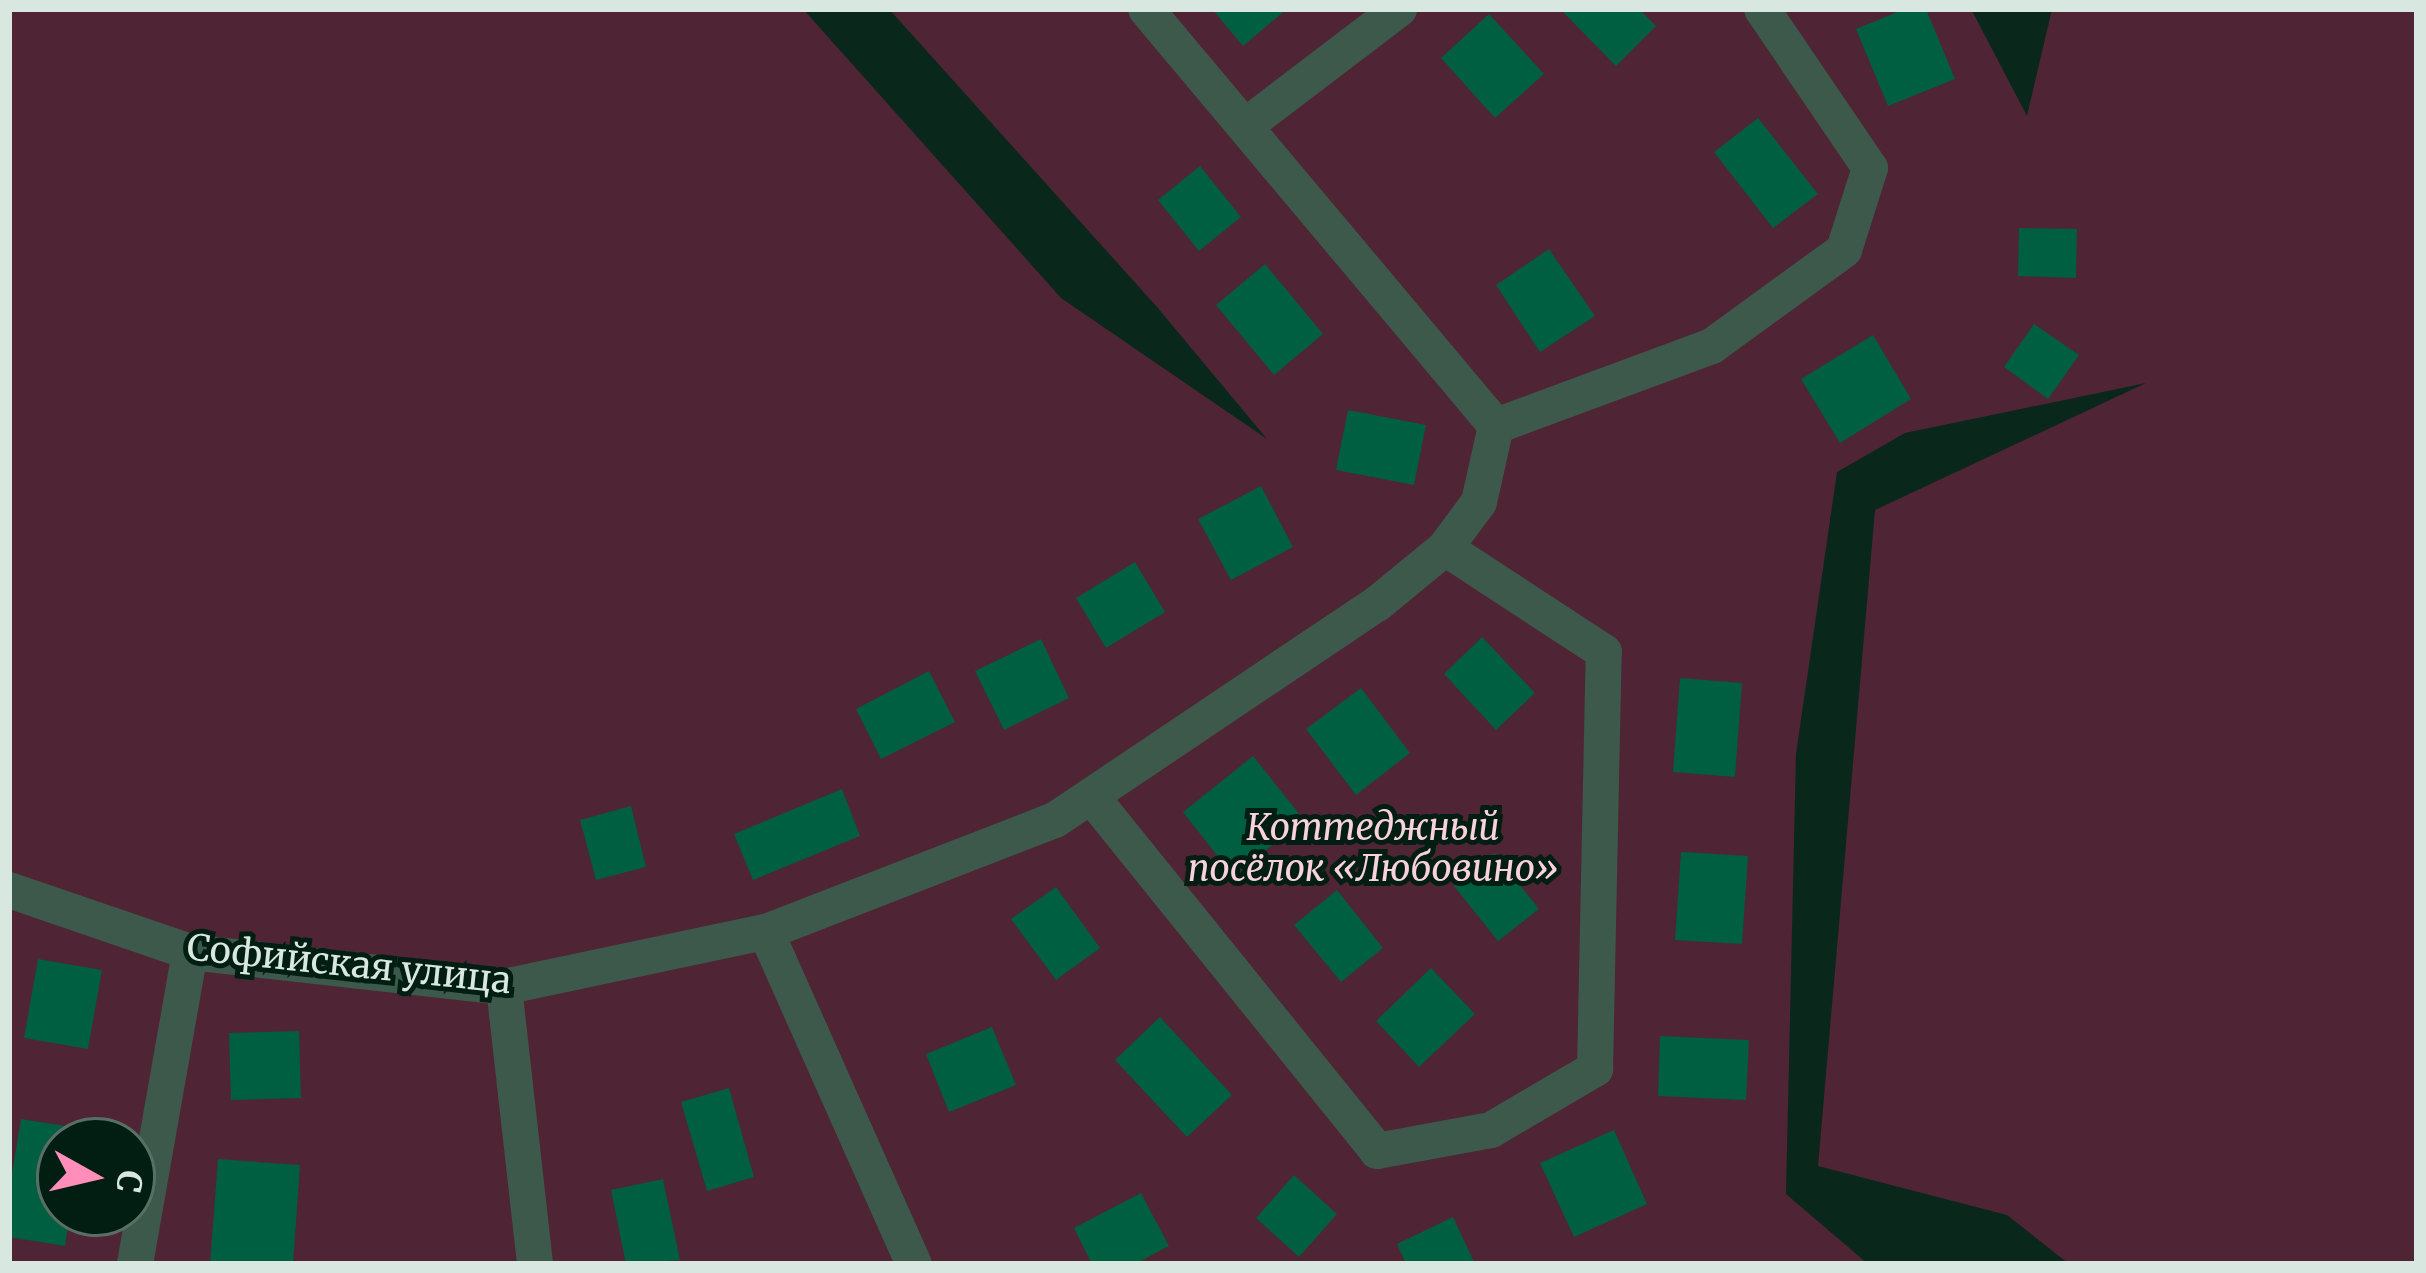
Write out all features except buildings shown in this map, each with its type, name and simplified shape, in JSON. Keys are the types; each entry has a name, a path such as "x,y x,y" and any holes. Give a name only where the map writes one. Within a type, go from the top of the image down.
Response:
{"street":[{"path":"1146,9 1248,124 1496,426 1712,346 1844,250 1870,168 1760,14 1762,9"},
{"path":"1248,124 1399,9"},
{"name":"Софийская улица","path":"9,890 190,952 504,987 766,932 1055,820 1377,604 1445,548 1479,502 1496,426"},
{"path":"1091,796 1377,1151 1491,1130 1595,1069 1604,652 1445,548"},
{"path":"766,932 914,1264"},
{"path":"135,1264 190,952"},
{"path":"504,987 535,1264"}],"green space":[{"name":"Коттеджный посёлок «Любовино»","path":"9,9 803,9 1061,298 1267,439 1157,307 889,9 1971,9 2027,116 2052,9 2417,9 2417,1264 2069,1264 2007,1215 1818,1166 1875,510 2146,383 1905,433 1837,472 1796,754 1786,1194 1868,1264 9,1264"}]}
